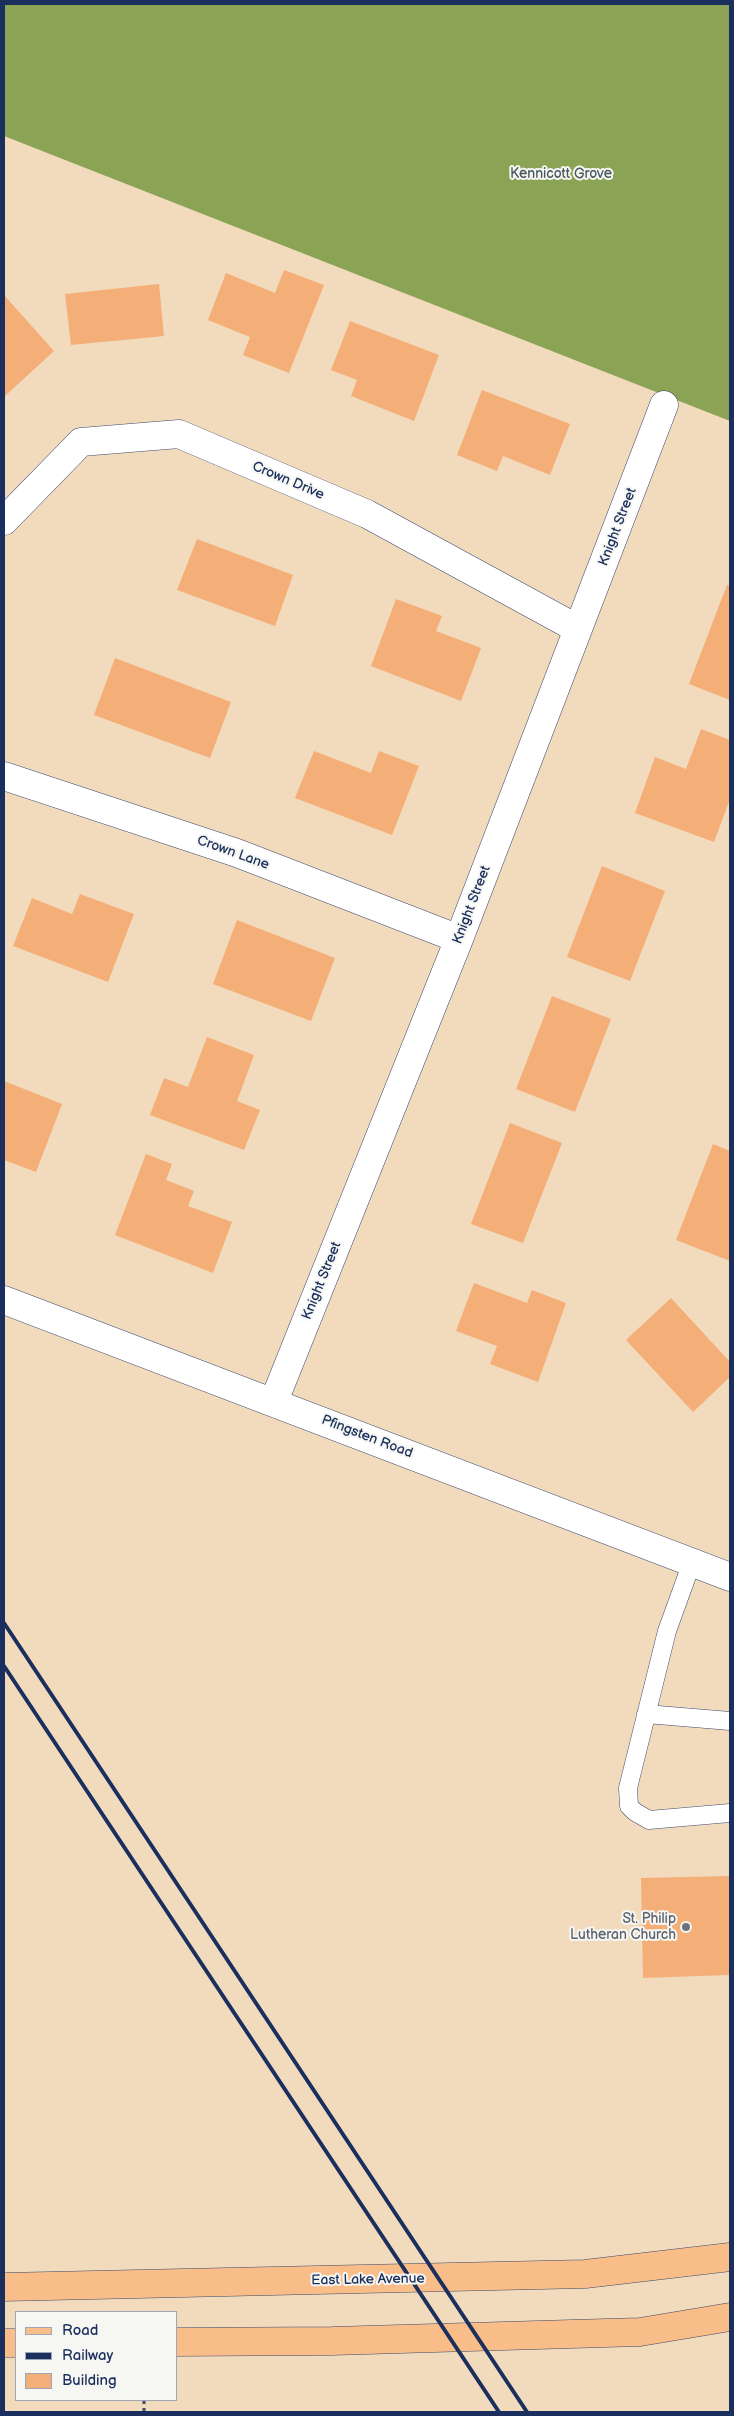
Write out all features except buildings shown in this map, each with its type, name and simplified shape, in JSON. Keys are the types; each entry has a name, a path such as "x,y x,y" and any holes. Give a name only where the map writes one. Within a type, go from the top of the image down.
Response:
{"main road":[{"name":"East Lake Avenue","path":"4,2287 169,2285 585,2274 730,2257"},
{"path":"178,2342 332,2341 640,2332 730,2317"}],"street":[{"name":"Knight Street","path":"274,1402 459,939 664,406"},
{"name":"Crown Drive","path":"4,521 81,442 179,434 367,514 578,629"},
{"name":"Crown Lane","path":"4,776 236,854 459,939"},
{"name":"Pfingsten Road","path":"4,1300 730,1577"}],"lane":[{"path":"692,1562 668,1631 646,1714 628,1788 629,1806 649,1820 730,1813"},
{"path":"646,1714 730,1720"}],"green space":[{"name":"Kennicott Grove","path":"4,4 730,4 730,421 4,136"}],"railway":[{"path":"4,1623 527,2412"},
{"path":"4,1666 499,2412"}],"place":[{"name":"St. Philip Lutheran Church","path":"686,1927"}]}
